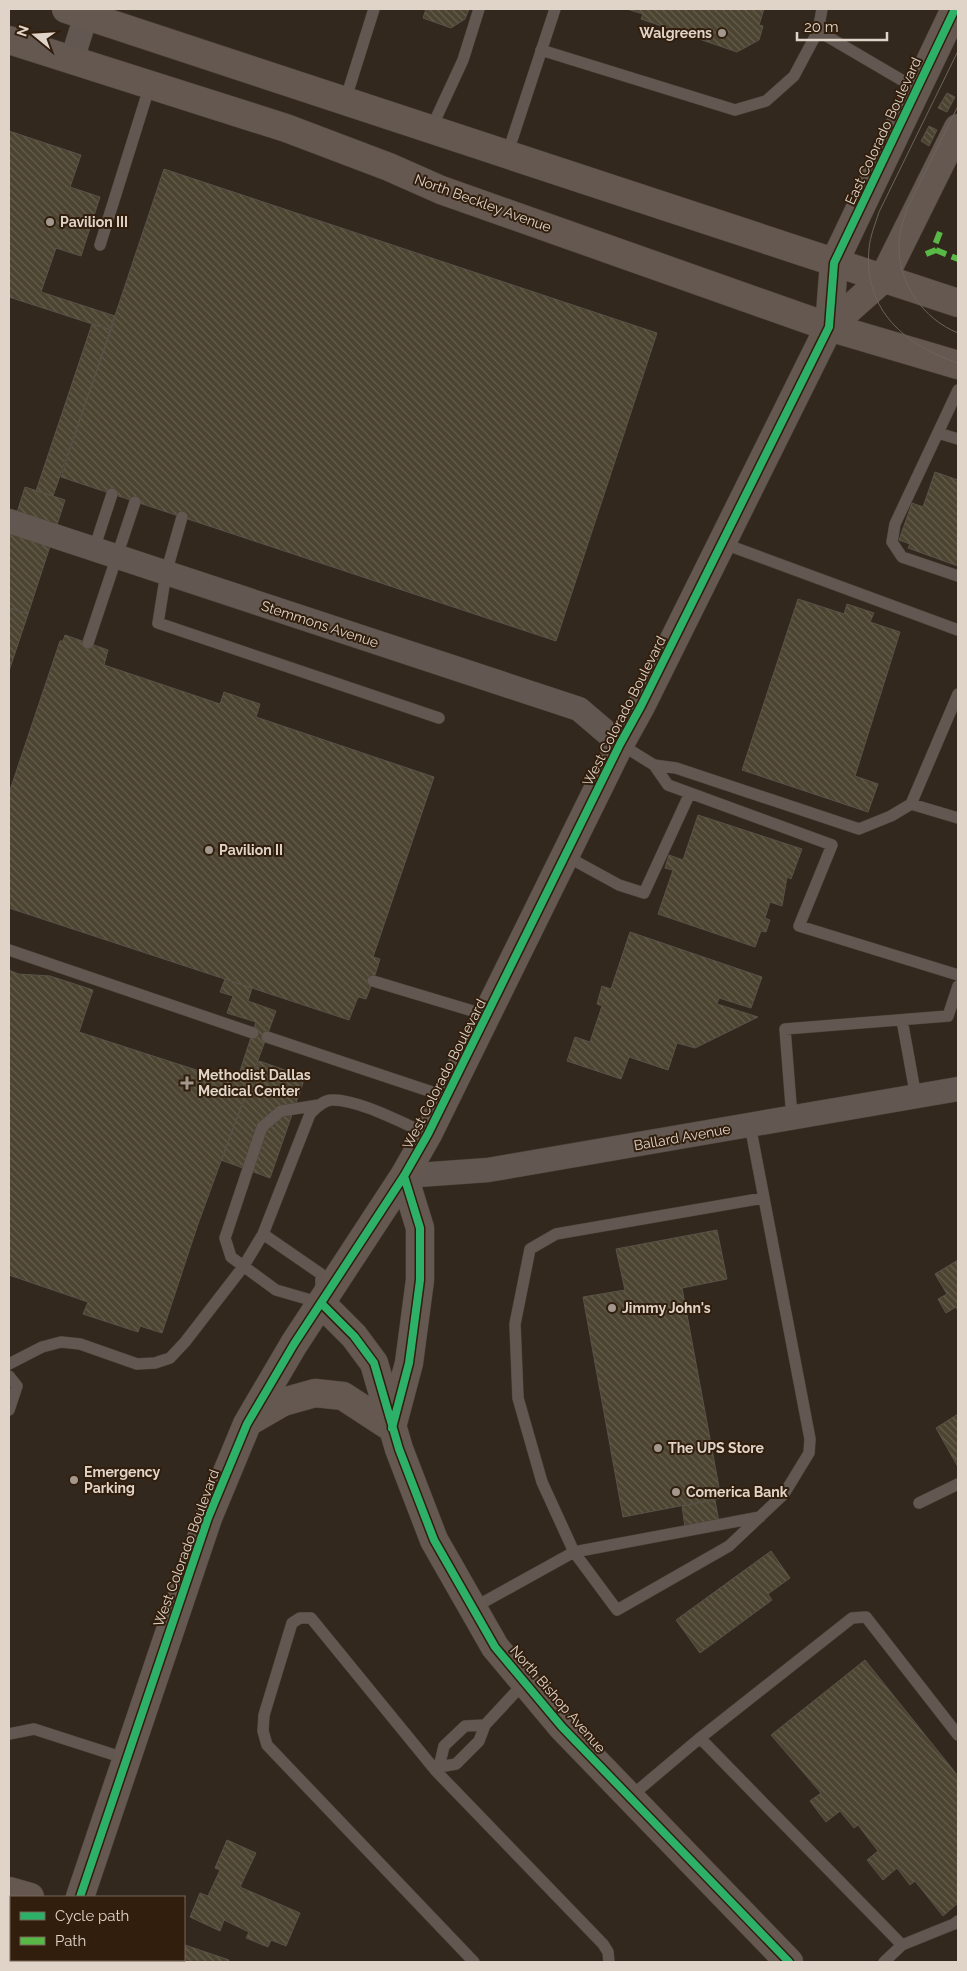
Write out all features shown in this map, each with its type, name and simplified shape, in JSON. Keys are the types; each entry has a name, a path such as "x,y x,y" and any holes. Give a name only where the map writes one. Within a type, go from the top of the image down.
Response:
{"street":[{"path":"72,60 80,11 431,130 958,303"},
{"name":"East Colorado Boulevard","path":"834,263 956,12"},
{"name":"North Beckley Avenue","path":"9,40 286,128 389,167 441,190 829,326 958,365"},
{"path":"883,279 958,128"},
{"name":"West Colorado Boulevard","path":"80,1896 208,1518 247,1424 320,1304 404,1176 428,1134 488,1016 620,744 829,326 834,263"},
{"name":"West Colorado Boulevard","path":"829,326 883,279"},
{"name":"Stemmons Avenue","path":"9,521 579,709 620,744"},
{"name":"Ballard Avenue","path":"404,1176 488,1170 958,1089"},
{"path":"247,1424 283,1402 315,1393 343,1396 392,1428 410,1363 420,1280 420,1228 404,1176"},
{"name":"North Bishop Avenue","path":"320,1304 354,1336 374,1363 392,1428 434,1540 495,1647 562,1727 789,1962"},
{"path":"9,1891 26,1896"}],"lane":[{"path":"345,101 374,9"},
{"path":"431,130 463,60 479,9"},
{"path":"507,155 555,9"},
{"path":"541,50 736,110 766,101 794,76 818,31 822,9"},
{"path":"818,31 917,89"},
{"path":"100,245 150,85"},
{"path":"958,390 895,524 892,542 902,557 958,576"},
{"path":"938,433 958,439"},
{"path":"94,549 112,494"},
{"path":"88,643 135,502"},
{"path":"182,517 166,573 158,623 439,718"},
{"path":"722,543 958,630"},
{"path":"654,765 676,768 859,829 891,816 911,804 958,694"},
{"path":"620,744 654,765 668,785 832,845 799,926 958,975"},
{"path":"566,856 619,885 644,893 690,793"},
{"path":"911,804 958,818"},
{"path":"9,950 253,1033"},
{"path":"373,981 435,998 488,1016"},
{"path":"792,1118 785,1029 948,1016 958,986"},
{"path":"902,1020 916,1097"},
{"path":"267,1037 446,1098"},
{"path":"263,1234 321,1274 320,1304 276,1290 231,1257 225,1238 262,1127 281,1111 319,1105 331,1099 362,1106 428,1134"},
{"path":"9,1364 42,1347 61,1342 80,1344 137,1364 155,1363 170,1358 185,1342 243,1267 263,1234 310,1114 319,1105"},
{"path":"750,1125 764,1198 810,1439 809,1453 784,1494 729,1546 617,1610 574,1552 542,1482 518,1398 515,1324 530,1249 556,1234 764,1198"},
{"path":"9,1376 17,1386 9,1410"},
{"path":"920,1503 958,1484"},
{"path":"473,1608 574,1552 760,1517"},
{"path":"474,1962 267,1745 263,1731 264,1715 292,1623 300,1618 311,1618 437,1769 603,1944 608,1952 609,1962"},
{"path":"630,1797 700,1738 852,1618 866,1618 958,1735"},
{"path":"437,1769 456,1764 479,1741 485,1725 524,1682"},
{"path":"437,1769 444,1746 465,1726 485,1725"},
{"path":"9,1734 34,1729 127,1758"},
{"path":"700,1738 902,1945"},
{"path":"884,1962 902,1945 958,1921"}],"building":[{"path":"426,9 469,9 465,19 451,28 423,18"},
{"name":"Walgreens","path":"627,9 764,9 759,25 763,26 759,40 737,52 641,19 643,14"},
{"path":"947,93 955,97 947,112 938,108"},
{"path":"929,126 937,130 929,146 921,141"},
{"name":"Pavilion III","path":"9,131 81,155 70,187 100,197 81,256 56,248 41,292 115,316 111,330 9,297"},
{"name":"Pavilion III","path":"164,169 657,333 556,641 61,477"},
{"path":"92,324 111,330 53,496 36,491"},
{"path":"935,472 958,480 958,566 908,548 910,544 899,540 912,503 923,507"},
{"path":"25,487 65,500 28,614 9,608 9,538"},
{"path":"798,599 844,614 847,604 874,613 870,622 900,632 855,776 878,784 868,812 742,770"},
{"path":"9,608 28,614 9,671"},
{"name":"Pavilion II","path":"65,635 108,650 104,665 220,704 224,692 260,704 256,717 434,777 373,957 380,959 373,981 366,999 358,997 349,1020 9,908 9,793 60,641 63,641"},
{"path":"698,815 802,849 791,879 787,877 782,906 770,902 765,918 770,920 766,932 761,931 755,947 658,914 673,870 665,868 669,855 683,860"},
{"path":"630,932 762,977 751,1008 719,998 717,1004 758,1017 695,1048 677,1043 668,1070 629,1057 621,1079 567,1061 575,1037 590,1042 602,1006 597,1004 602,986 611,989"},
{"path":"9,970 18,974 50,976 93,990 79,1032 221,1078 224,1069 239,1074 256,1022 227,1013 233,996 220,992 225,979 252,988 248,1001 276,1011 198,1224 162,1333 140,1326 138,1332 83,1314 88,1302 9,1275"},
{"path":"259,1061 305,1077 270,1178 221,1160"},
{"path":"717,1230 727,1279 682,1288 721,1498 623,1517 583,1297 625,1290 616,1249"},
{"path":"958,1260 958,1311 956,1307 946,1313 938,1299 947,1294 935,1274"},
{"path":"958,1414 958,1467 936,1428"},
{"path":"715,1500 719,1522 685,1527 682,1506"},
{"path":"771,1551 790,1578 768,1594 772,1600 700,1653 676,1620"},
{"path":"865,1660 958,1776 958,1903 943,1916 915,1881 910,1885 897,1868 883,1880 867,1860 878,1851 858,1825 854,1828 840,1811 826,1822 810,1801 821,1793 771,1735"},
{"path":"227,1840 256,1853 240,1887 300,1913 286,1946 271,1940 268,1947 246,1938 249,1932 224,1920 220,1931 190,1917 200,1893 208,1896 220,1870 215,1868"},
{"path":"185,1945 229,1960 228,1962 179,1962 185,1961"}],"tram line":[{"path":"958,51 879,212 869,249 869,271 873,290 881,307 892,322 905,336 921,347 958,363"},
{"path":"958,106 906,211 900,232 899,245 903,273 915,298 934,319 958,333"}],"marked path":[{"path":"940,232 935,245 936,250 958,259"},
{"path":"926,254 936,250"}],"cycle path":[{"path":"80,1896 208,1518 247,1424 294,1344 404,1176 428,1134 620,744 641,706 829,327 834,263 955,9"},
{"path":"392,1428 409,1363 420,1280 420,1228 404,1176"},
{"path":"321,1303 354,1336 374,1363 399,1449 434,1540 495,1647 562,1727 789,1962"}],"place":[{"name":"Walgreens","path":"722,33"},
{"name":"Pavilion III","path":"50,222"},
{"name":"Pavilion II","path":"209,850"},
{"name":"Methodist Dallas Medical Center","path":"187,1083"},
{"name":"Jimmy John's","path":"612,1308"},
{"name":"The UPS Store","path":"658,1448"},
{"name":"Emergency Parking","path":"74,1480"},
{"name":"Comerica Bank","path":"676,1492"}]}
